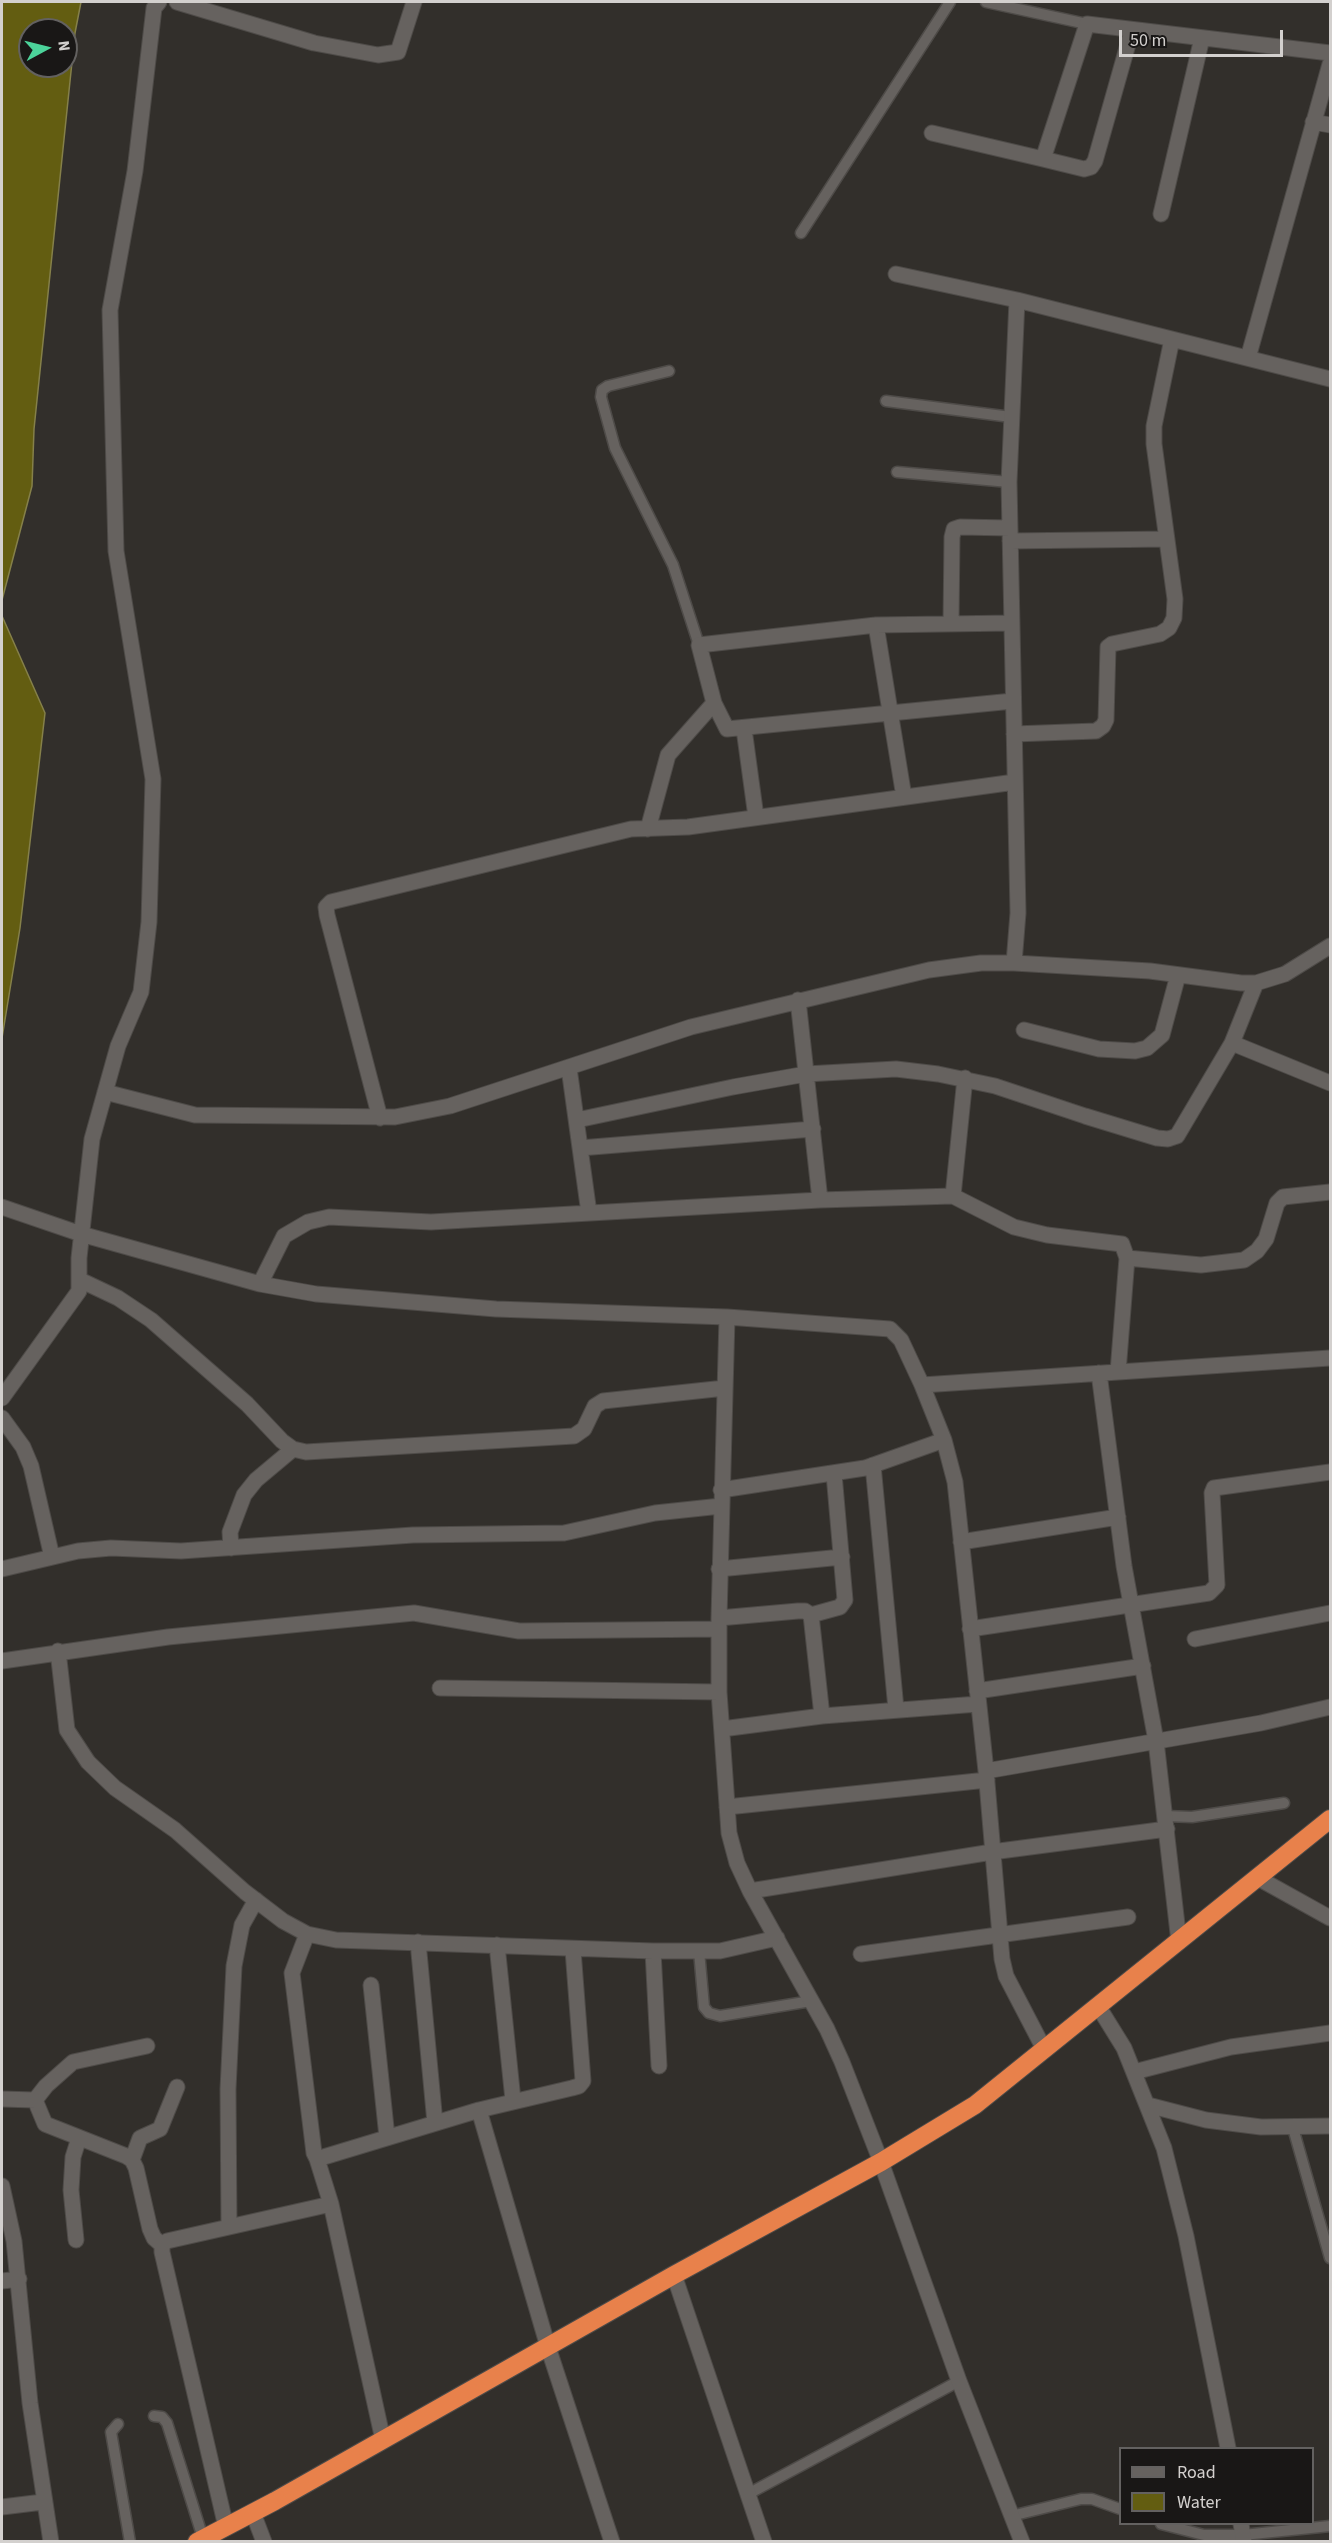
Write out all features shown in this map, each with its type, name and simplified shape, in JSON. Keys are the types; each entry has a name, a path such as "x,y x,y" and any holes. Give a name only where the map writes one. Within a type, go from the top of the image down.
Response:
{"highway":[{"path":"200,2540 383,2440 674,2275 882,2162 975,2105 1330,1819"}],"street":[{"path":"2,1398 79,1291 81,1234 92,1139 118,1046 141,992 149,921 153,779 116,551 110,310 135,171 154,8 159,2"},
{"path":"177,2 314,43 378,55 398,52 414,2"},
{"path":"1043,159 1087,24 1330,53"},
{"path":"932,132 1083,169 1091,167 1132,30"},
{"path":"1161,214 1202,38"},
{"path":"1248,358 1330,64"},
{"path":"1314,122 1330,125"},
{"path":"896,274 1017,300 1330,379"},
{"path":"1014,963 1018,914 1009,482 1017,300"},
{"path":"1014,734 1096,731 1103,726 1106,720 1108,647 1112,644 1160,634 1169,628 1174,618 1175,599 1154,444 1154,426 1172,339"},
{"path":"951,623 952,537 954,530 960,527 1010,535 1167,539"},
{"path":"1012,623 876,625 699,645 714,703 728,729 1013,701"},
{"path":"876,625 904,797"},
{"path":"648,829 668,755 714,703"},
{"path":"744,729 756,818"},
{"path":"380,1118 327,915 326,907 331,902 612,832 670,829 1015,782"},
{"path":"105,1092 195,1115 380,1118 450,1106 692,1028 798,1000 929,970 970,964 1014,963 1178,975 1241,983 1256,982 1285,974 1330,946"},
{"path":"1024,1030 1099,1049 1135,1052 1147,1048 1162,1035 1178,975"},
{"path":"577,1120 806,1074 896,1069 965,1078 1157,1138 1168,1139 1177,1136 1232,1043 1256,982"},
{"path":"798,1000 820,1200"},
{"path":"1232,1043 1330,1083"},
{"path":"569,1068 589,1213"},
{"path":"953,1196 965,1078"},
{"path":"580,1148 813,1129"},
{"path":"1127,1258 1201,1265 1244,1260 1257,1251 1266,1239 1277,1203 1284,1197 1330,1192"},
{"path":"260,1284 284,1236 308,1222 329,1217 431,1222 820,1200 953,1196 1014,1227 1047,1235 1122,1244 1127,1258 1118,1372"},
{"path":"2,1207 81,1234 260,1284 316,1293 496,1309 727,1317 890,1329 901,1340 922,1385 944,1440 955,1482 987,1775 998,1936 1006,1976 1044,2049"},
{"path":"80,1280 118,1298 152,1320 247,1404 293,1449 306,1452 574,1436 584,1429 595,1406 603,1401 725,1388"},
{"path":"727,1317 719,1569 719,1692 729,1833 737,1863 750,1891 842,2062 882,2162 959,2381 1022,2541"},
{"path":"922,1385 1330,1358"},
{"path":"1099,1373 1118,1517 1156,1741 1179,1942"},
{"path":"2,1418 11,1429 32,1466 52,1557"},
{"path":"721,1490 834,1474 873,1466 944,1440"},
{"path":"231,1548 230,1532 244,1495 256,1480 293,1449"},
{"path":"873,1466 896,1709"},
{"path":"970,1629 1209,1593 1215,1590 1217,1585 1212,1493 1214,1488 1330,1472"},
{"path":"811,1615 840,1607 845,1600 834,1474"},
{"path":"2,1569 52,1557 111,1548 158,1551 413,1535 564,1533 644,1515 721,1506"},
{"path":"961,1542 1118,1517"},
{"path":"719,1569 842,1557"},
{"path":"2,1661 168,1636 414,1613 519,1631 719,1623 806,1611 811,1615 822,1716"},
{"path":"1195,1639 1330,1613"},
{"path":"58,1652 67,1730 83,1755 115,1788 176,1830 283,1921 307,1934 336,1940 653,1951 737,1949 777,1938"},
{"path":"722,1729 977,1698 1143,1666"},
{"path":"440,1688 719,1692"},
{"path":"727,1808 987,1775 1156,1741 1261,1723 1330,1707"},
{"path":"750,1891 1166,1823"},
{"path":"1258,1878 1330,1918"},
{"path":"229,2227 228,2089 234,1966 242,1925 256,1900"},
{"path":"861,1954 1128,1917"},
{"path":"307,1934 294,1962 292,1990 312,2142 331,2204 383,2440"},
{"path":"418,1942 435,2123"},
{"path":"497,1945 513,2100"},
{"path":"317,2158 479,2109 579,2086 583,2080 573,1950"},
{"path":"653,1951 660,2066"},
{"path":"371,1985 387,2137"},
{"path":"1098,2006 1124,2048 1164,2148 1186,2236 1228,2447"},
{"path":"1134,2072 1231,2047 1330,2033"},
{"path":"35,2100 46,2086 73,2062 147,2046"},
{"path":"132,2160 140,2138 160,2129 177,2087"},
{"path":"2,2099 35,2100"},
{"path":"35,2100 45,2124 132,2160 136,2168 150,2229 154,2238 162,2245 164,2263 226,2527"},
{"path":"1148,2105 1206,2120 1293,2128 1330,2126"},
{"path":"479,2109 548,2347 612,2541"},
{"path":"76,2240 71,2190 73,2157 79,2138"},
{"path":"2,2186 14,2241 43,2502 51,2541"},
{"path":"162,2245 168,2241 331,2204"},
{"path":"674,2275 764,2541"},
{"path":"2,2281 19,2279"},
{"path":"2,2507 43,2502"},
{"path":"253,2512 264,2541"}],"lane":[{"path":"801,233 950,2"},
{"path":"986,2 1087,24"},
{"path":"669,371 608,386 602,390 601,397 615,448 665,547 699,645"},
{"path":"886,401 1011,417"},
{"path":"897,472 1009,482"},
{"path":"1166,1823 1284,1803"},
{"path":"699,1951 704,2007 709,2013 720,2016 811,2001"},
{"path":"1293,2128 1330,2258"},
{"path":"748,2494 959,2381"},
{"path":"154,2416 162,2417 167,2423 200,2540"},
{"path":"118,2424 111,2432 130,2541"},
{"path":"1011,2516 1081,2499 1092,2499 1119,2509"},
{"path":"1167,2525 1192,2534 1242,2533 1330,2526"}],"water":[{"path":"2,2 81,2 78,18 18,18 18,78 70,78 34,429 32,486 2,600"},
{"path":"2,616 45,713 20,928 2,1038"}]}
